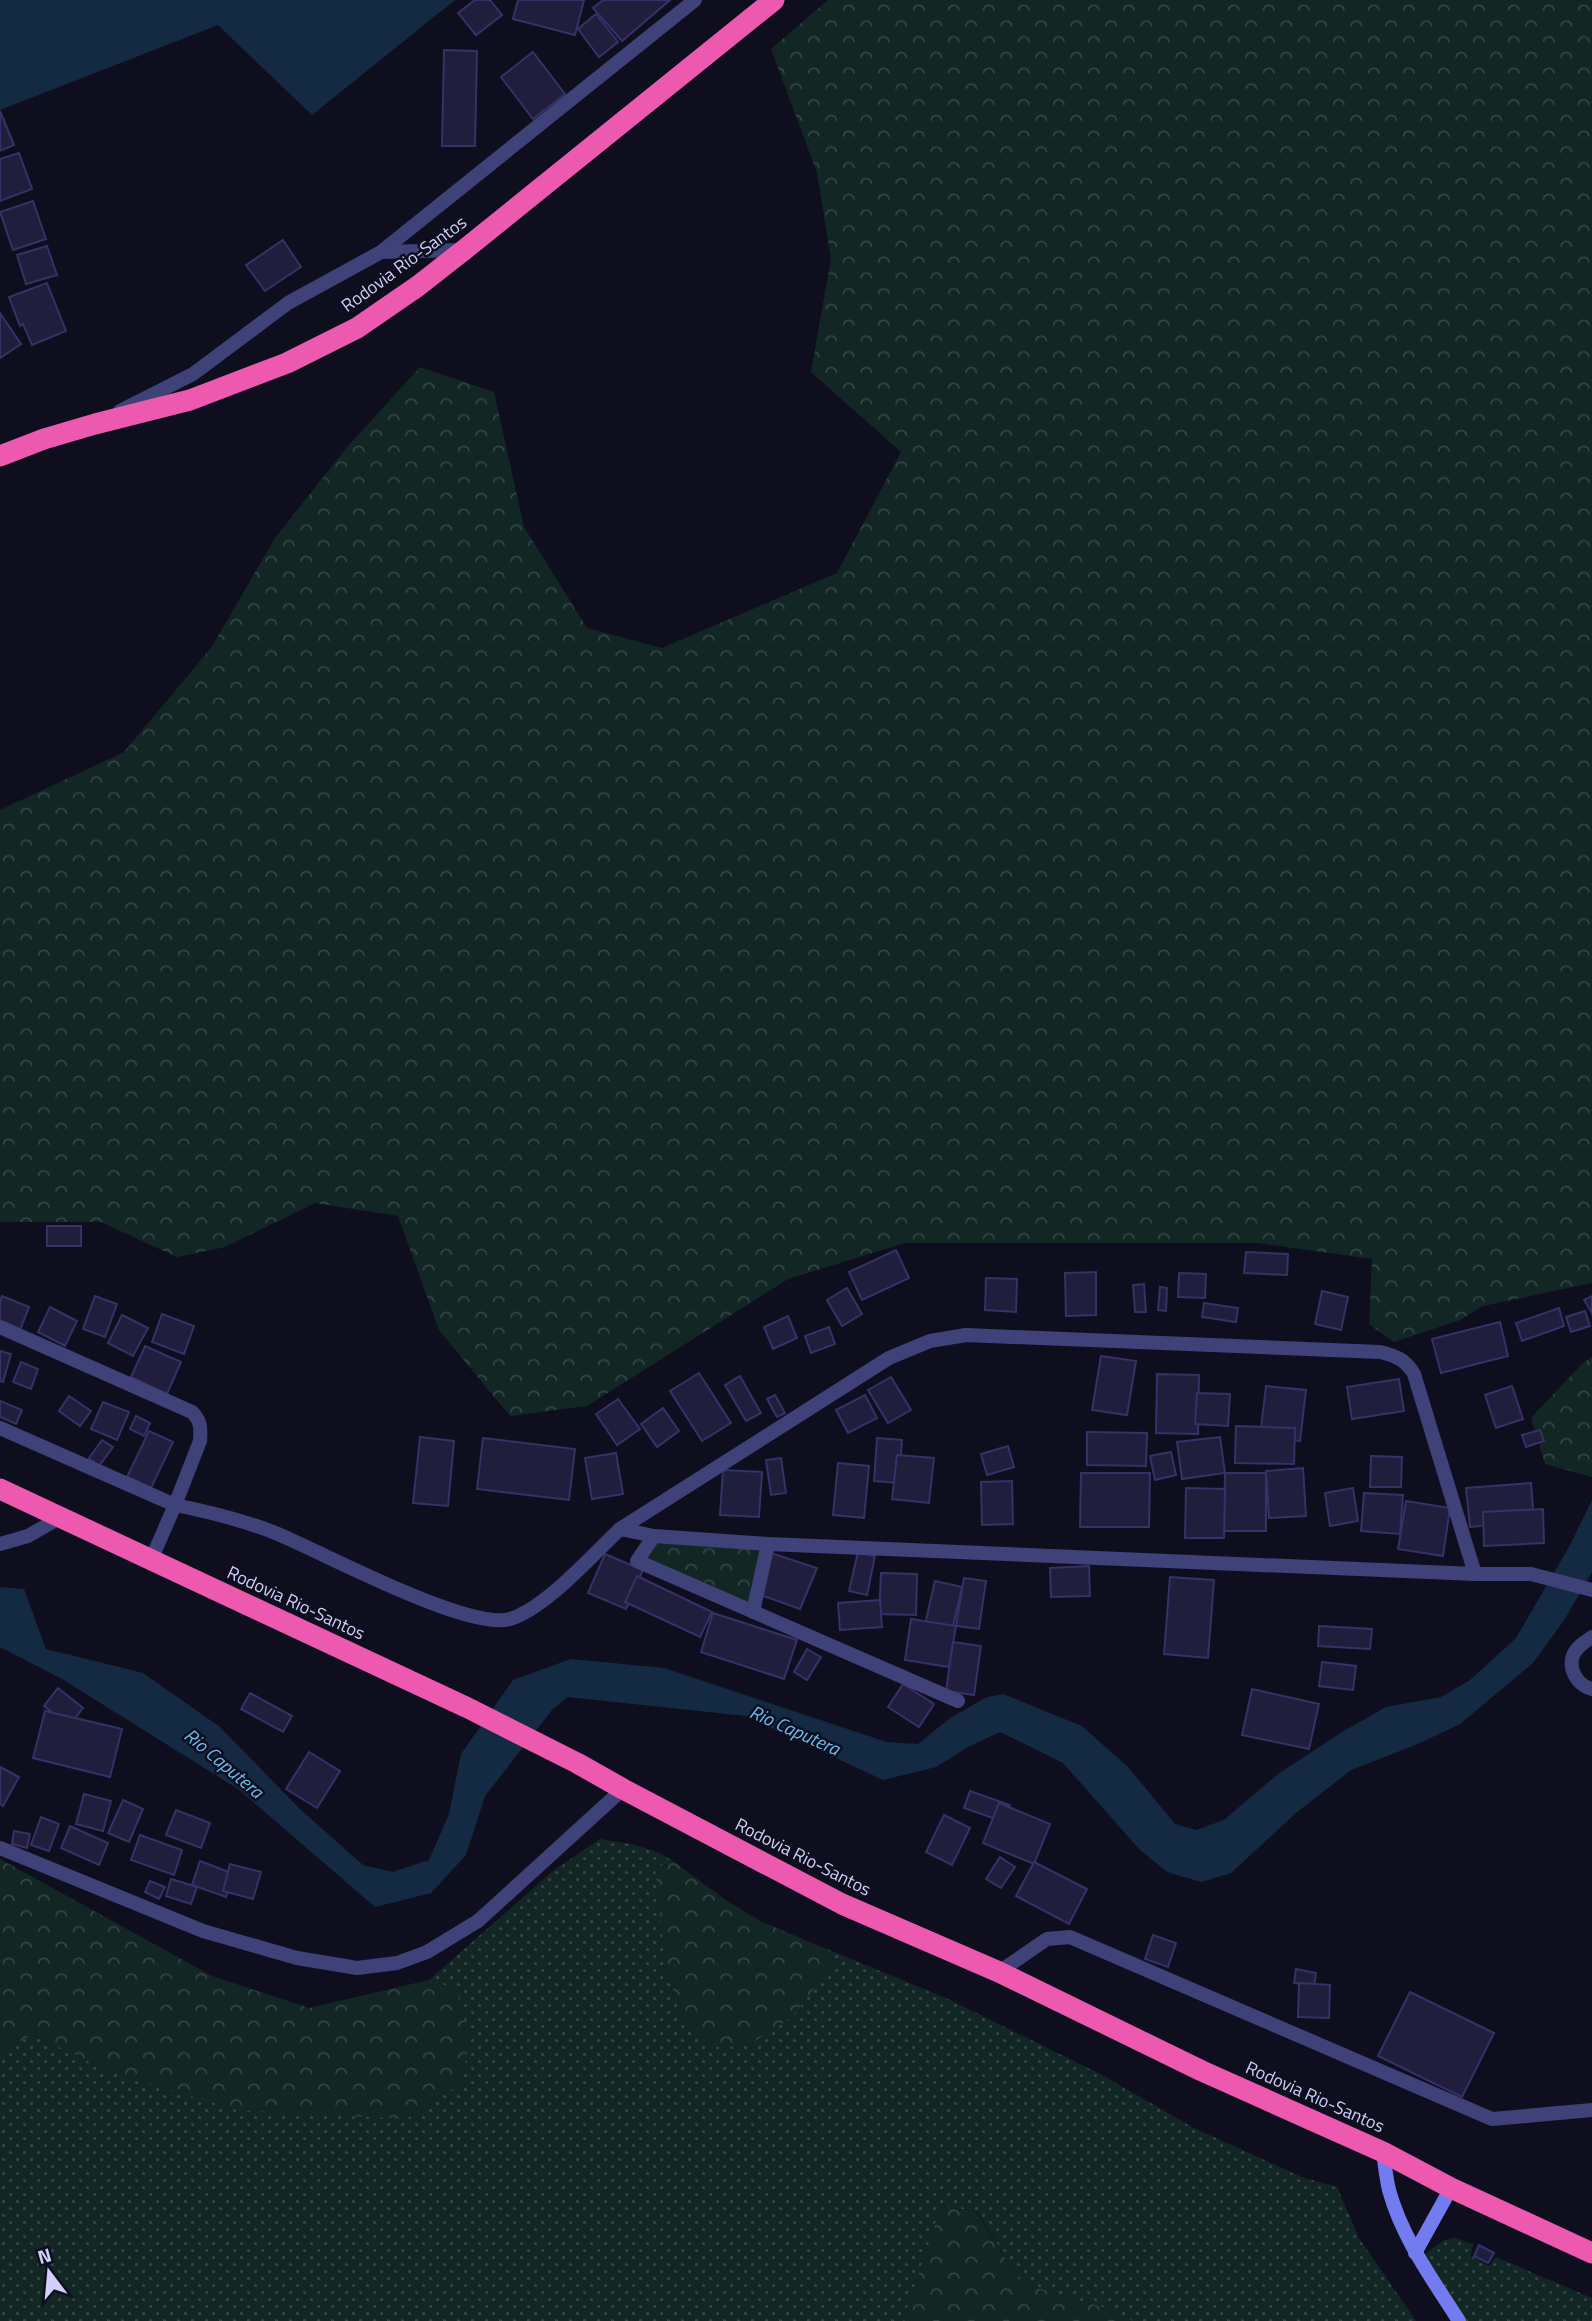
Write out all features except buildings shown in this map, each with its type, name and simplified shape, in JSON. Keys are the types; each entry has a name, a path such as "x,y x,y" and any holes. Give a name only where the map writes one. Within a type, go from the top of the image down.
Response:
{"highway":[{"name":"Rodovia Rio-Santos","path":"0,457 44,439 190,400 287,363 357,328 464,250 774,0"},
{"name":"Rodovia Rio-Santos","path":"0,1489 468,1708 842,1904 999,1972 1202,2071 1383,2152 1451,2188 1592,2253"}],"street":[{"path":"95,424 193,374 288,303 381,252 695,0"},
{"path":"381,252 464,250"},
{"path":"0,1327 192,1412 199,1419 200,1441 151,1560"},
{"path":"0,1428 175,1505 224,1515 276,1533 427,1601 477,1618 507,1620 527,1613 551,1594 620,1529 889,1358 930,1341 967,1335 1380,1352 1407,1362 1414,1374 1475,1574"},
{"path":"0,1544 28,1536 61,1517"},
{"path":"620,1529 654,1535 768,1544 1475,1574 1531,1574 1591,1590"},
{"path":"654,1535 637,1561 957,1702"},
{"path":"753,1612 768,1544"},
{"path":"1592,1637 1576,1649 1572,1663 1574,1675 1583,1687 1592,1689"},
{"path":"0,1848 203,1931 297,1958 357,1968 397,1963 427,1952 478,1921 623,1789"},
{"path":"999,1972 1047,1939 1070,1937 1492,2119 1592,2110"},
{"path":"1383,2152 1389,2190 1398,2216 1415,2253 1459,2321"},
{"path":"1415,2253 1451,2188"}],"green space":[{"path":"828,0 1592,0 1592,1283 1483,1306 1460,1320 1394,1342 1369,1324 1372,1259 1258,1243 905,1243 788,1279 587,1406 510,1416 439,1330 398,1216 315,1203 225,1247 177,1257 101,1222 0,1222 0,810 124,752 211,648 275,538 348,446 420,367 494,392 524,527 587,628 662,648 837,573 901,452 811,372 831,259 817,173 771,49"},
{"path":"1592,1357 1592,1477 1545,1464 1531,1418 1582,1364"},
{"path":"656,1540 763,1549 751,1605 643,1559"},
{"path":"600,1839 657,1852 674,1862 655,1867 832,1965 810,1942 948,1999 1102,2075 1194,2128 1302,2177 1337,2187 1359,2238 1416,2321 1132,2321 1105,2308 1021,2283 977,2211 941,2207 903,2321 0,2321 0,2054 33,2034 110,2072 456,1989 429,1980 553,1871"},
{"path":"0,1859 212,1976 309,2008 429,1980 456,1989 470,2039 461,2084 406,2119 237,2110 110,2072 33,2034 0,2054"},
{"path":"674,1862 760,1921 810,1942 833,1965 791,2018 747,2046 715,2047 681,2013 666,1968 655,1867"},
{"path":"941,2207 976,2211 1021,2283 1105,2308 1132,2321 903,2321"},
{"path":"1455,2238 1473,2244 1471,2256 1489,2266 1496,2257 1592,2298 1592,2321 1464,2321 1426,2260 1426,2253 1444,2240"}],"water":[{"path":"0,0 455,0 312,115 218,25 0,110"},
{"name":"Rio Caputera","path":"1592,1500 1592,1572 1565,1619 1533,1663 1460,1724 1351,1770 1296,1813 1231,1873 1201,1882 1167,1872 1140,1850 1063,1763 1000,1732 968,1747 936,1767 883,1780 746,1716 568,1697 552,1710 485,1796 466,1855 431,1893 375,1907 238,1789 62,1679 0,1647 0,1587 24,1589 46,1649 143,1673 220,1727 301,1810 363,1865 393,1872 429,1860 449,1814 461,1754 513,1680 571,1659 664,1668 887,1742 918,1744 950,1718 987,1697 1003,1694 1082,1726 1128,1767 1175,1824 1196,1830 1224,1820 1278,1774 1386,1707 1441,1697 1470,1680 1516,1638 1570,1545"}]}
